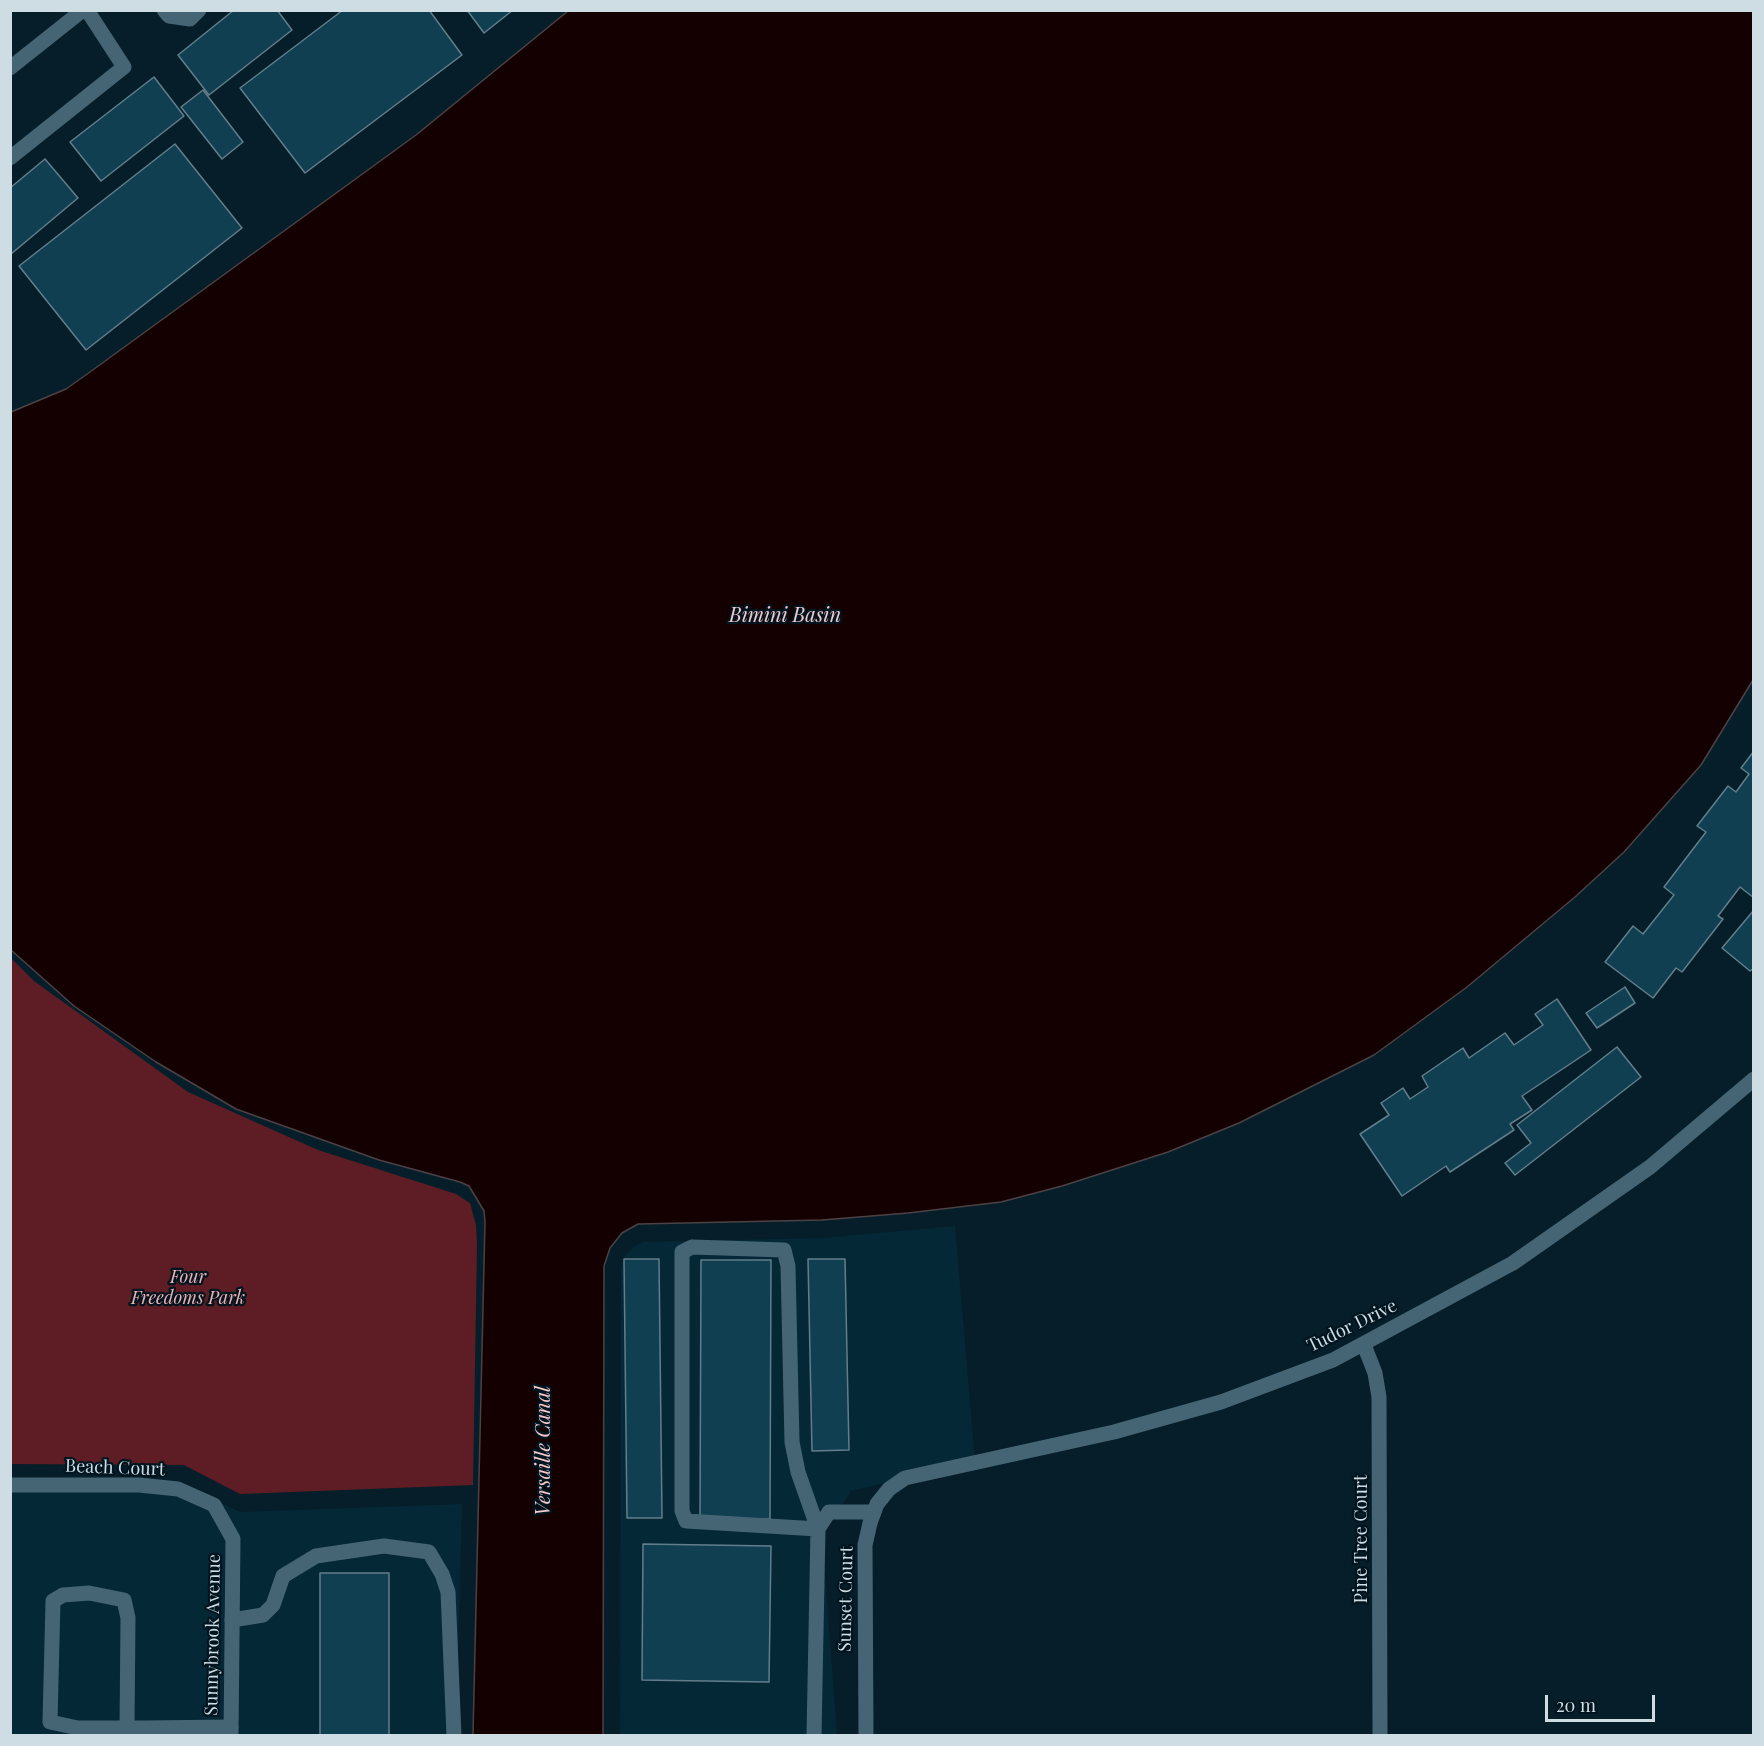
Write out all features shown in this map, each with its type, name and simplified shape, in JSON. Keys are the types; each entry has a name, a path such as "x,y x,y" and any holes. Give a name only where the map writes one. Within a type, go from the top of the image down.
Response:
{"street":[{"path":"10,68 85,10 124,67 10,158"},
{"path":"164,10 169,16 190,19 200,10"},
{"name":"Tudor Drive","path":"905,1478 1114,1432 1221,1402 1333,1360 1513,1263 1650,1167 1754,1079"},
{"path":"814,1736 818,1529 798,1472 792,1442 788,1266 784,1250 692,1247 682,1252 682,1511 686,1521 818,1529"},
{"name":"Pine Tree Court","path":"1364,1345 1375,1373 1379,1397 1380,1736"},
{"name":"Sunset Court","path":"866,1736 865,1545 877,1504 889,1488 905,1478"},
{"name":"Beach Court","path":"10,1485 139,1485 178,1489 214,1505"},
{"name":"Sunnybrook Avenue","path":"214,1505 233,1539 231,1731"},
{"path":"818,1529 829,1512 874,1512"},
{"path":"232,1620 263,1615 273,1605 284,1576 316,1556 384,1546 429,1552 442,1574 448,1592 454,1736"},
{"path":"127,1728 128,1618 124,1600 89,1593 63,1595 53,1601 51,1729 127,1728 231,1731"}],"shaded area":[{"path":"955,1226 975,1461 851,1491 822,1535 837,1735 620,1736 621,1269 624,1257 632,1248 643,1242 823,1238"},
{"path":"10,1484 180,1484 240,1512 462,1504 456,1735 11,1735"}],"green space":[{"name":"Four Freedoms Park","path":"10,957 34,981 188,1092 318,1150 456,1194 470,1203 476,1225 477,1245 473,1485 240,1494 184,1465 11,1464"}],"water":[{"name":"Bimini Basin","path":"568,11 1753,11 1753,680 1701,765 1624,852 1575,897 1467,987 1374,1055 1239,1123 1168,1152 1062,1186 1001,1202 822,1220 638,1224 622,1233 610,1248 604,1266 603,1735 473,1735 484,1211 469,1186 460,1182 379,1160 236,1109 156,1062 74,1006 11,950 11,412 66,389 90,372 416,135"}],"building":[{"path":"234,10 277,10 292,30 209,95 178,55"},
{"path":"343,10 429,10 462,55 305,173 240,88"},
{"path":"467,10 513,10 484,33"},
{"path":"154,77 184,116 101,181 70,142"},
{"path":"203,90 243,142 222,159 181,107"},
{"path":"175,144 242,228 86,350 19,266"},
{"path":"45,159 78,198 11,254 10,188"},
{"path":"1754,751 1754,898 1740,887 1718,916 1723,919 1682,972 1676,968 1653,998 1605,962 1633,926 1643,934 1674,895 1664,887 1706,832 1697,826 1728,786 1736,792 1749,774 1741,768"},
{"path":"1754,910 1754,968 1750,971 1722,948"},
{"path":"1625,987 1635,1003 1597,1028 1586,1013"},
{"path":"1557,999 1591,1050 1522,1096 1532,1110 1510,1124 1514,1130 1450,1172 1446,1166 1402,1196 1360,1134 1389,1115 1381,1103 1403,1088 1410,1099 1428,1087 1422,1076 1463,1048 1469,1058 1505,1033 1514,1045 1543,1025 1535,1014"},
{"path":"1617,1047 1641,1077 1515,1175 1505,1163 1531,1143 1517,1125"},
{"path":"624,1259 659,1259 662,1518 627,1518"},
{"path":"808,1259 845,1259 849,1450 812,1451"},
{"path":"701,1260 771,1260 770,1519 700,1519"},
{"path":"643,1544 771,1546 769,1682 642,1680"},
{"path":"320,1573 389,1573 389,1736 320,1736"}],"water label":[{"name":"Versaille Canal","path":"544,1451"}]}
